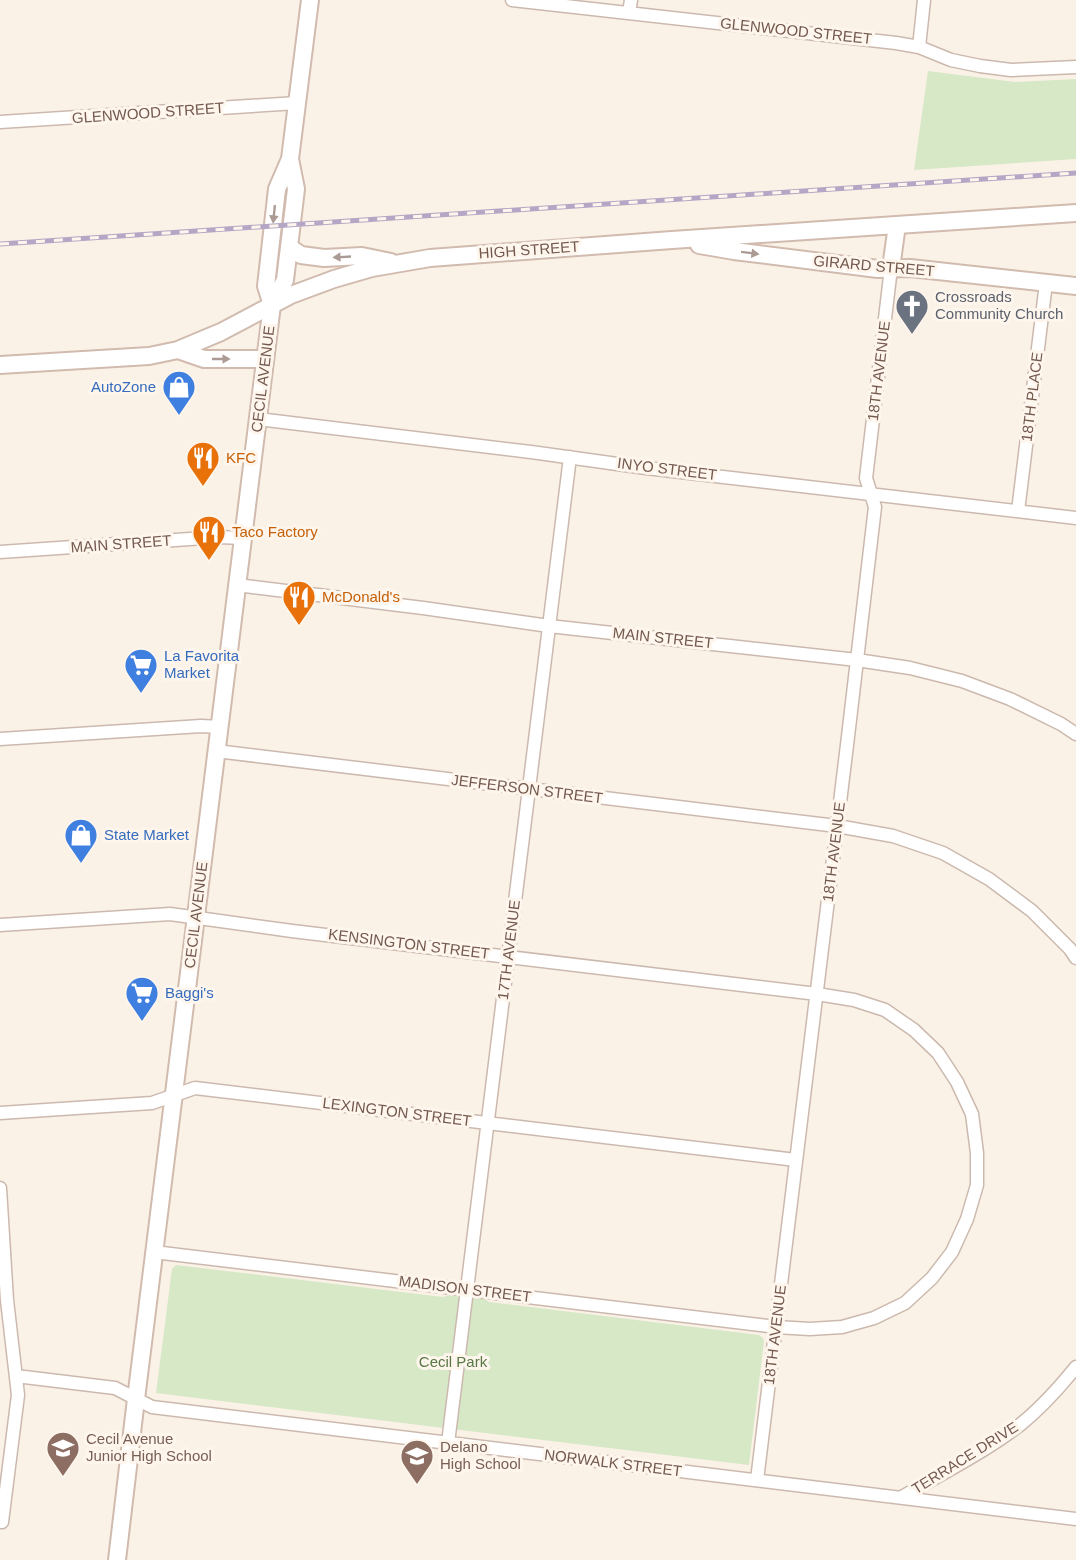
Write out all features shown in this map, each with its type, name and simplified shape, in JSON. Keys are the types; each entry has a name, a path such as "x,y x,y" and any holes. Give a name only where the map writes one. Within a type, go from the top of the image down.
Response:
{"main road":[{"name":"CECIL AVENUE","path":"272,305 266,286 277,189 290,159 310,0"},
{"name":"CECIL AVENUE","path":"117,1560 272,305 285,280 296,189 290,159"},
{"name":"HIGH STREET","path":"0,365 149,356 178,350 221,332 291,295 334,279 372,268 430,258 1076,213"},
{"name":"18TH AVENUE","path":"891,268 897,225"},
{"name":"GIRARD STREET","path":"672,240 734,251 878,269 910,268 1076,286"},
{"path":"289,247 301,255 324,258 362,256 398,263"},
{"path":"178,350 204,359 265,359"}],"street":[{"name":"GLENWOOD STREET","path":"512,0 896,43 919,47 951,60 1011,70 1076,67"},
{"path":"629,13 631,0"},
{"path":"919,47 924,0"},
{"name":"GLENWOOD STREET","path":"0,122 297,103"},
{"name":"18TH AVENUE","path":"758,1480 875,507 866,478 891,268"},
{"name":"18TH PLACE","path":"1018,511 1046,283"},
{"name":"INYO STREET","path":"258,419 646,468 1076,518"},
{"name":"17TH AVENUE","path":"448,1443 570,457"},
{"name":"MAIN STREET","path":"0,552 219,537 243,538"},
{"name":"MAIN STREET","path":"237,585 549,626 857,660 910,668 962,681 1010,699 1061,724 1076,734"},
{"path":"0,739 201,726 220,727"},
{"name":"JEFFERSON STREET","path":"216,751 837,826"},
{"path":"837,826 893,836 943,853 989,879 1032,911 1076,958"},
{"name":"KENSINGTON STREET","path":"0,925 170,914 816,994 854,1000 885,1010 914,1030 938,1053 957,1082 972,1114 977,1154 977,1185 967,1220 952,1251 932,1278 905,1303 874,1318 842,1327 810,1329 776,1327"},
{"name":"LEXINGTON STREET","path":"0,1113 152,1103 195,1088 796,1160"},
{"path":"0,1188 4,1301 18,1395 2,1522"},
{"name":"MADISON STREET","path":"154,1252 776,1327"},
{"name":"TERRACE DRIVE","path":"902,1497 979,1452 1020,1424 1046,1401 1076,1367"},
{"name":"NORWALK STREET","path":"16,1376 115,1388 152,1407 1076,1519"}],"green space":[{"path":"928,71 1015,82 1076,79 1076,159 914,170"},
{"name":"Cecil Park","path":"176,1265 443,1297 450,1295 485,1299 489,1302 759,1335 764,1341 749,1465 156,1393 172,1269"}],"railway":[{"path":"0,244 1076,173"}],"place":[{"name":"Crossroads Community Church","path":"912,335"},
{"name":"AutoZone","path":"179,416"},
{"name":"KFC","path":"203,487"},
{"name":"Taco Factory","path":"209,561"},
{"name":"McDonald's","path":"299,626"},
{"name":"La Favorita Market","path":"141,694"},
{"name":"State Market","path":"81,864"},
{"name":"Baggi's","path":"142,1022"},
{"name":"Cecil Avenue Junior High School","path":"63,1477"},
{"name":"Delano High School","path":"417,1485"}]}
